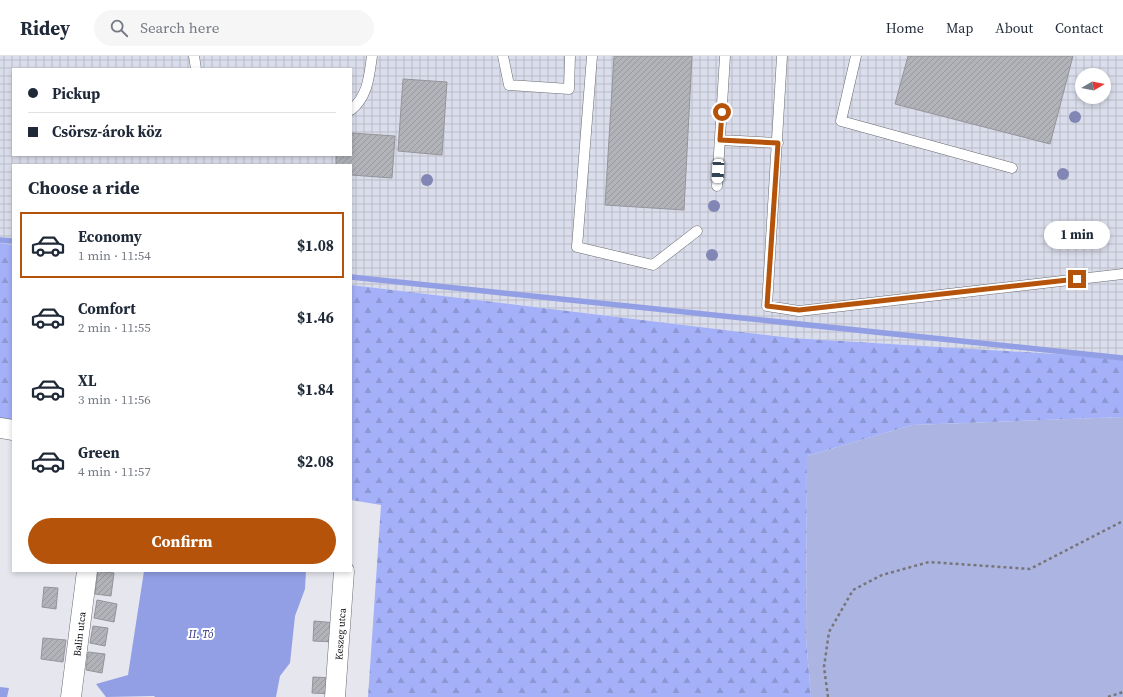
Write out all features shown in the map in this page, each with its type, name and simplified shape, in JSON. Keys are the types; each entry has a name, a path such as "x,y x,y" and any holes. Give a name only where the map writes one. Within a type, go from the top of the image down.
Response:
{"street":[{"path":"0,428 12,430"},
{"name":"Balin utca","path":"71,697 87,572"},
{"name":"Keszeg utca","path":"335,697 344,572"}],"lane":[{"path":"194,56 196,68"},
{"path":"352,109 358,105 367,90 372,56"},
{"path":"503,56 509,85 569,89 570,56"},
{"path":"592,56 577,247 653,265 697,231"},
{"path":"718,186 725,56"},
{"path":"782,56 778,143 767,306 799,310 1123,274"},
{"path":"856,56 841,120 1012,168"},
{"path":"720,140 778,143"}],"path":[{"path":"828,697 824,667 829,632 853,590 882,575 929,562 1030,569 1123,521"},
{"path":"1108,697 1123,692"}],"shaded area":[{"path":"0,56 1123,56 1123,358 792,338 352,285 352,164 12,164 12,245 0,243"},
{"path":"1123,417 1123,697 811,697 806,638 807,456 912,425"}],"green space":[{"path":"0,243 12,245 12,440 0,438"},
{"path":"352,285 792,338 1123,358 1123,417 912,425 807,456 806,638 811,697 368,697 381,505 352,500"}],"water":[{"name":"II. Tó","path":"144,572 306,572 305,589 295,616 290,663 280,676 276,697 106,697 96,684 128,675"},
{"path":"0,687 9,688 7,697 0,697"}],"building":[{"path":"614,56 692,56 684,210 605,205"},
{"path":"908,56 1073,56 1050,144 895,104"},
{"path":"403,79 447,82 442,155 398,151"},
{"path":"352,133 395,136 392,178 352,175 352,164 336,164 336,156 352,156"},
{"path":"98,572 114,573 111,596 95,594"},
{"path":"44,587 58,588 56,609 42,607"},
{"path":"97,600 117,604 114,622 94,618"},
{"path":"314,621 337,623 336,642 313,641"},
{"path":"93,626 108,628 105,646 90,643"},
{"path":"43,638 66,640 63,662 41,659"},
{"path":"88,652 105,654 102,673 86,670"},
{"path":"313,677 334,678 333,694 312,693"}],"waterway":[{"path":"0,240 12,241"},
{"path":"352,277 1123,358"}],"route":[{"path":"722,112 720,140 778,143 767,306 799,310 1077,279"}]}
